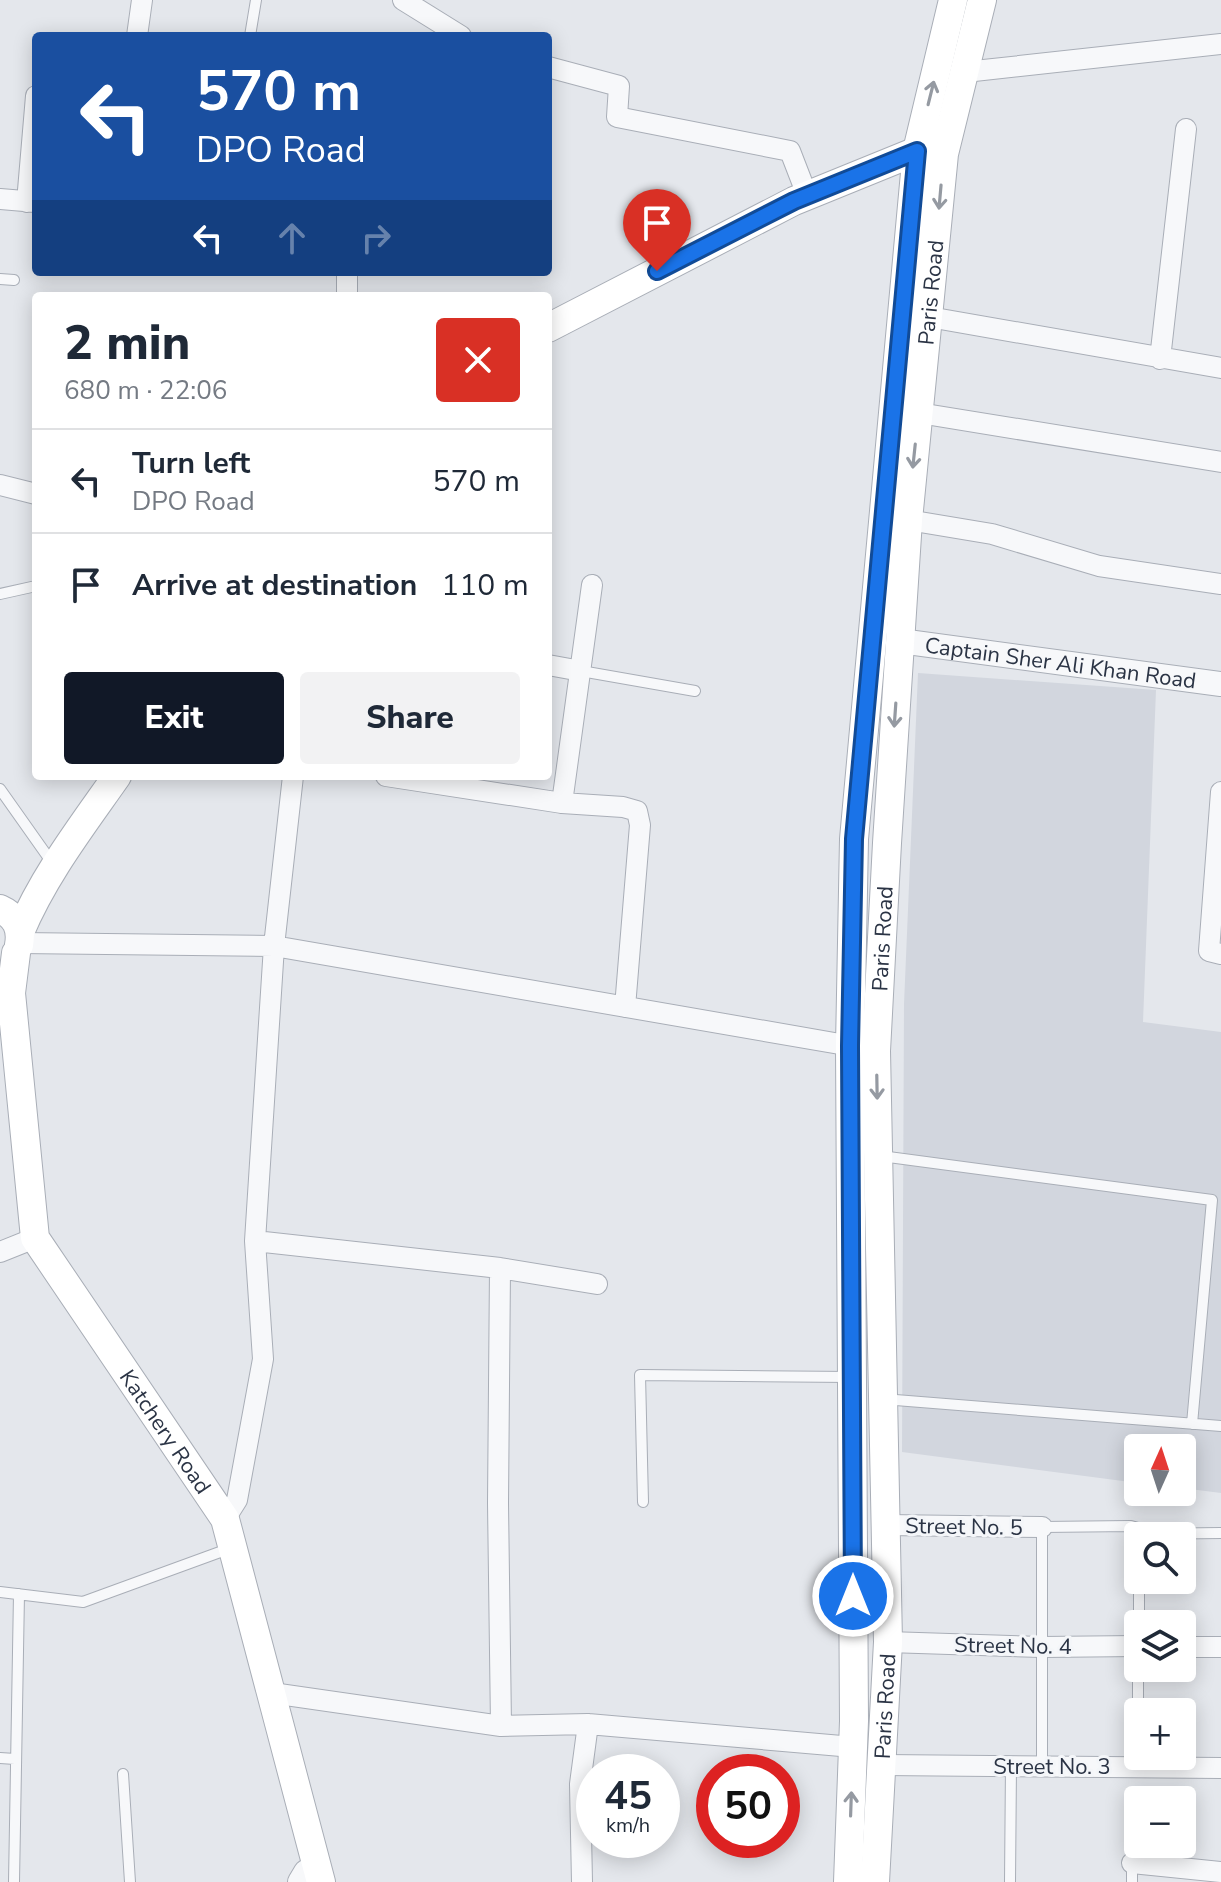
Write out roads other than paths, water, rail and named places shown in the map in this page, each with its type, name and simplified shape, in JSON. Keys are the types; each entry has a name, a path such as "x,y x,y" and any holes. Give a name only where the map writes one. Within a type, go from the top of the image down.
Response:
{"main road":[{"name":"Paris Road","path":"875,1882 888,1642 881,1399 879,1156 863,1048 887,843 908,520 929,317 930,152 965,72 963,3"},
{"name":"Paris Road","path":"848,1882 853,1747 853,1377 863,1048 854,839 930,152 963,3"},
{"path":"552,326 807,195 930,152"},
{"path":"9,940 54,865 114,780"},
{"path":"854,839 887,843"},
{"name":"Katchery Road","path":"9,940 11,993 35,1238 225,1519 272,1693 312,1877"}],"street":[{"path":"138,32 142,0"},
{"path":"403,0 455,32"},
{"path":"965,72 1221,44"},
{"path":"552,68 619,86 617,117 790,151 807,195"},
{"path":"1160,359 1186,129"},
{"path":"0,199 32,202"},
{"path":"929,317 1221,368"},
{"path":"919,413 1221,462"},
{"path":"0,485 32,493"},
{"path":"908,520 992,534 1099,566 1221,584"},
{"path":"562,803 592,585"},
{"name":"Captain Sher Ali Khan Road","path":"900,641 1221,684"},
{"path":"552,666 581,671"},
{"path":"225,1519 237,1500 263,1359 255,1241 274,946 293,780"},
{"path":"412,780 637,811 640,818 625,1007"},
{"path":"1221,792 1209,951 1221,954"},
{"path":"9,940 274,946 863,1048"},
{"path":"0,1252 35,1238"},
{"path":"255,1241 500,1268 597,1284"},
{"path":"500,1268 498,1503 501,1726"},
{"name":"Street No. 5","path":"886,1525 1042,1527"},
{"name":"Street No. 4","path":"888,1642 1124,1646"},
{"path":"1196,1647 1221,1647"},
{"path":"272,1693 501,1726 588,1724 853,1747"},
{"path":"582,1882 580,1784 588,1724"},
{"name":"Street No. 3","path":"883,1765 1124,1762"},
{"name":"Street No. 3","path":"1196,1766 1221,1768"},
{"path":"1132,1873 1221,1872"}],"lane":[{"path":"251,32 256,0"},
{"path":"0,279 14,280"},
{"path":"0,594 32,587"},
{"path":"581,671 695,691"},
{"path":"0,789 54,865"},
{"path":"879,1156 1212,1200 1192,1424"},
{"path":"643,1502 640,1375 853,1377"},
{"path":"881,1399 1221,1426"},
{"path":"1042,1765 1042,1527 1124,1526"},
{"path":"1196,1534 1221,1533"},
{"path":"0,1592 83,1602 232,1547"},
{"path":"14,1882 19,1594"},
{"path":"0,1758 15,1759"},
{"path":"1010,1882 1011,1765"},
{"path":"123,1774 130,1882"}]}
